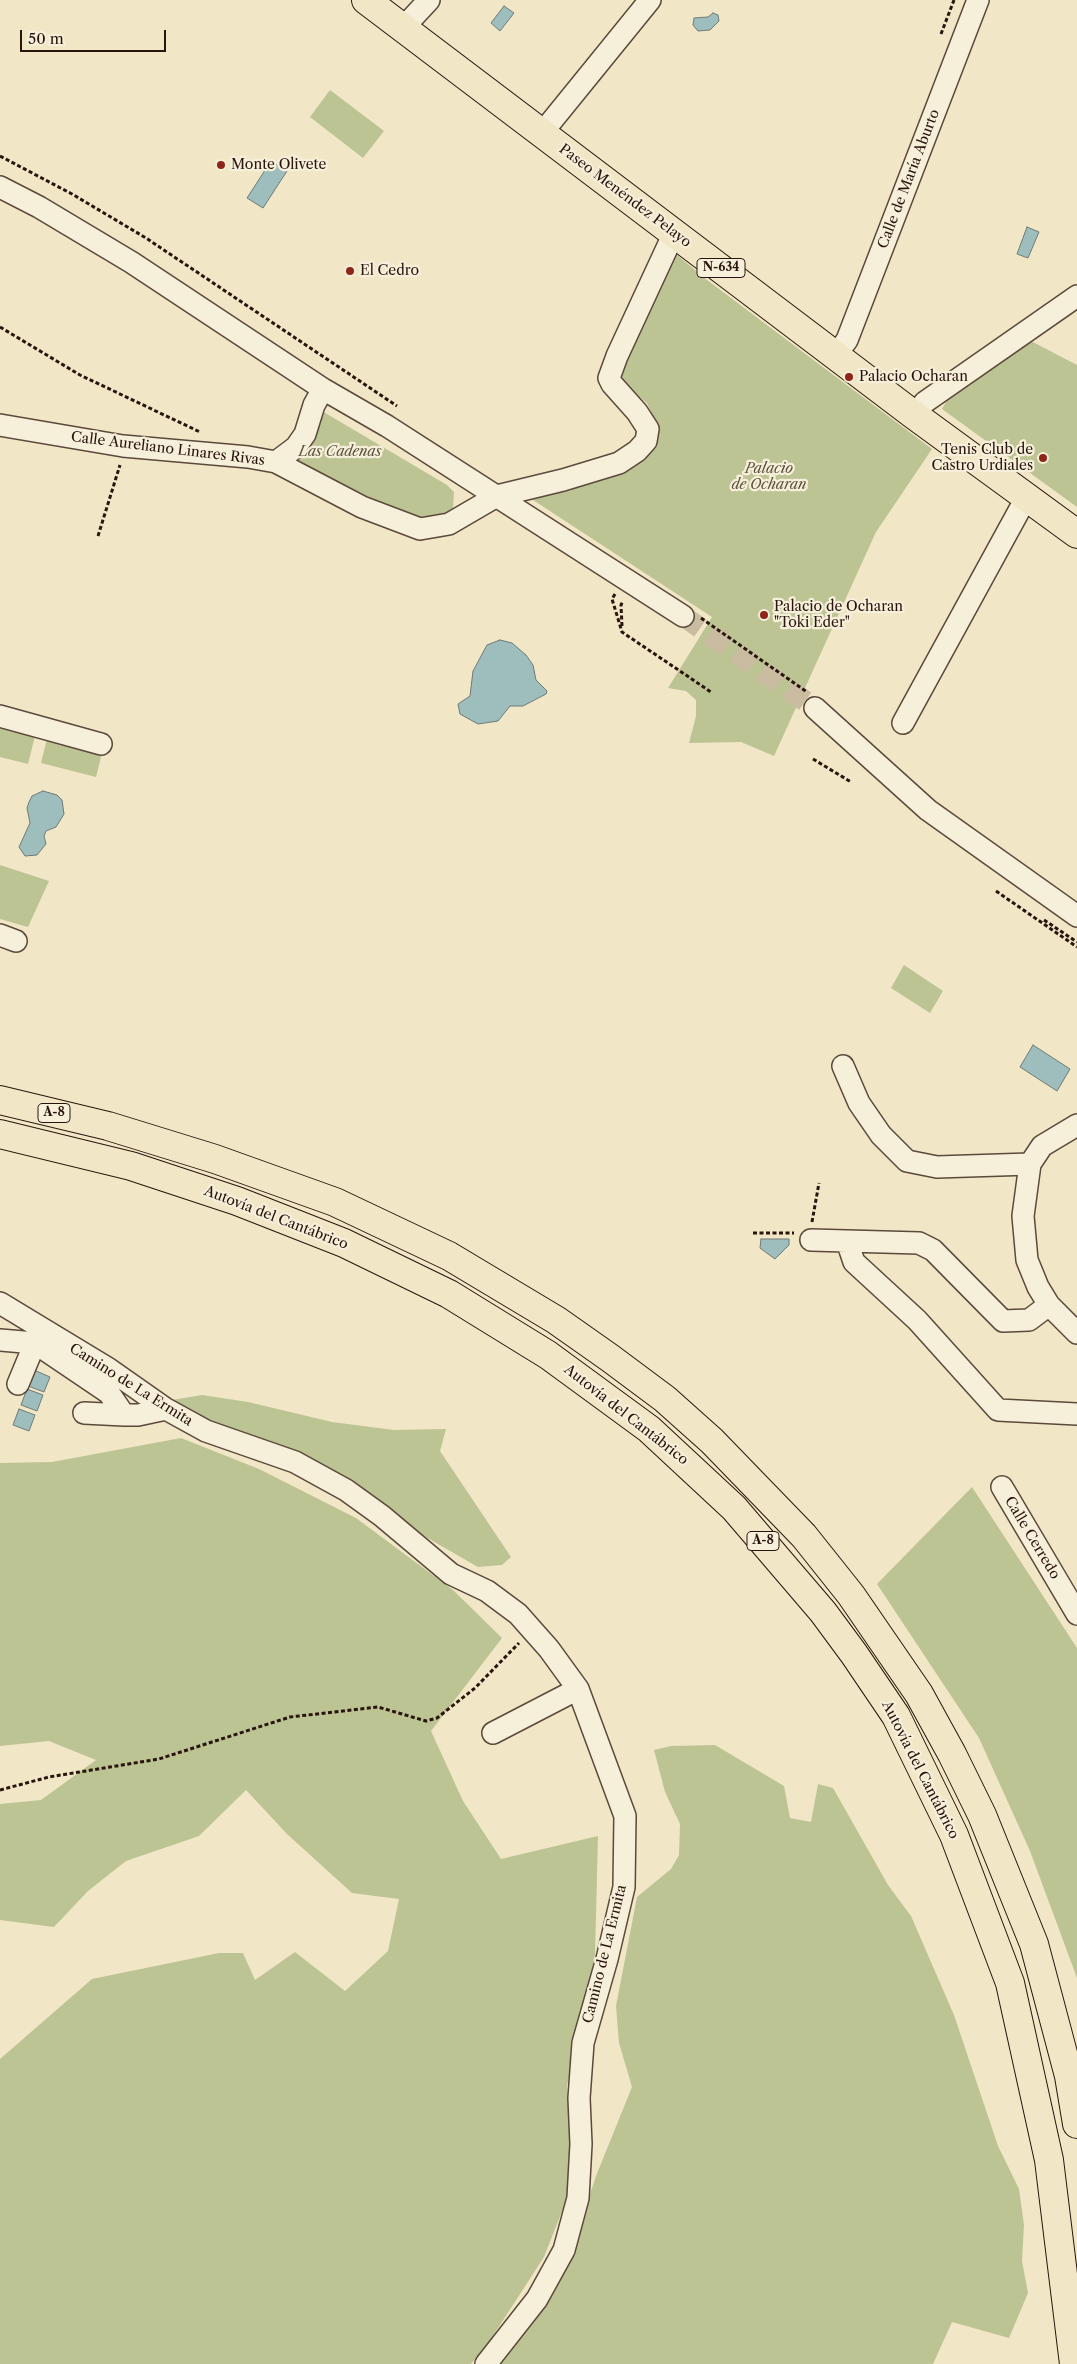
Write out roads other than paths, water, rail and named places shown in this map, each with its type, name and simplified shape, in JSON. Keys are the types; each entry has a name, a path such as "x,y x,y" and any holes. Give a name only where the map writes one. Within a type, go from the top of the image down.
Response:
{"highway":[{"name":"Paseo Menéndez Pelayo","path":"366,0 914,415 1077,534"},
{"name":"A-8","path":"0,1100 108,1126 215,1159 335,1202 449,1256 556,1320 665,1399 712,1441 804,1536 851,1595 919,1694 952,1754 982,1815 1034,1944 1069,2076 1077,2124"},
{"name":"Autovía del Cantábrico","path":"0,1134 131,1166 237,1201 344,1243 450,1294 548,1354 649,1429 734,1508 823,1612 896,1716 954,1835 1010,1983 1049,2160 1074,2364"}],"street":[{"path":"403,28 429,0"},
{"path":"542,133 650,0"},
{"name":"Calle de María Aburto","path":"836,355 847,340 978,0"},
{"path":"0,186 131,262 323,388 497,496 683,616"},
{"name":"Calle Aureliano Linares Rivas","path":"0,426 123,446 248,457 276,462 362,507 420,530 449,524 497,496 563,480 619,463 637,451 646,440 648,429 637,412 609,378 616,356 674,232"},
{"path":"914,415 925,402 1077,296"},
{"name":"Calle Aureliano Linares Rivas","path":"276,462 296,447 305,434 314,405 323,388"},
{"path":"903,723 1020,509 1028,498"},
{"path":"815,708 928,810 1077,916"},
{"path":"0,716 101,744"},
{"path":"842,1066 859,1103 881,1135 907,1161 937,1167 1030,1164"},
{"path":"1077,1125 1042,1146 1030,1164 1023,1216 1027,1260 1038,1287 1049,1305 1077,1333"},
{"path":"807,1233 847,1241 919,1243 933,1250 1004,1321 1028,1320 1049,1305"},
{"path":"847,1241 854,1262 917,1320 998,1410 1077,1414"},
{"name":"Camino de La Ermita","path":"0,1303 109,1368 166,1409 206,1431 295,1462 346,1490 382,1516 451,1574 487,1591 518,1614 578,1689 625,1816 624,1887 607,1959 583,2043 578,2098 581,2144 578,2198 564,2250 537,2299 486,2364"},
{"path":"0,1340 35,1343 109,1393 124,1415"},
{"path":"18,1384 35,1343"},
{"path":"84,1412 138,1416 166,1409"},
{"name":"Calle Cerredo","path":"1002,1487 1077,1614"},
{"path":"493,1732 578,1689"}],"water":[{"path":"504,6 514,13 500,31 491,23"},
{"path":"713,13 718,15 719,21 710,30 698,31 693,25 694,18 708,17"},
{"path":"271,161 287,171 263,208 247,198"},
{"path":"1027,227 1039,232 1028,258 1017,254"},
{"path":"500,640 512,643 526,655 533,665 536,680 547,691 546,694 523,706 510,706 498,721 478,724 460,714 458,704 470,696 473,671 487,645"},
{"path":"43,791 57,795 62,800 64,814 56,827 46,831 44,836 46,844 37,855 25,856 19,847 30,823 27,808 32,796"},
{"path":"1033,1045 1070,1069 1057,1091 1020,1067"},
{"path":"761,1239 789,1239 789,1245 775,1259 760,1248"},
{"path":"34,1370 50,1377 44,1392 28,1386"},
{"path":"27,1389 43,1395 37,1411 21,1405"},
{"path":"19,1409 35,1415 29,1431 13,1425"}],"tunnel":[{"path":"683,616 815,708"}],"place":[{"name":"Monte Olivete","path":"221,165"},
{"name":"El Cedro","path":"350,271"},
{"name":"Palacio Ocharan","path":"849,377"},
{"name":"Tenis Club de Castro Urdiales","path":"1043,458"},
{"name":"Palacio de Ocharan \"Toki Eder\"","path":"764,615"}],"park label":[{"name":"Las Cadenas","path":"340,452"},
{"name":"Palacio de Ocharan","path":"769,478"}]}
